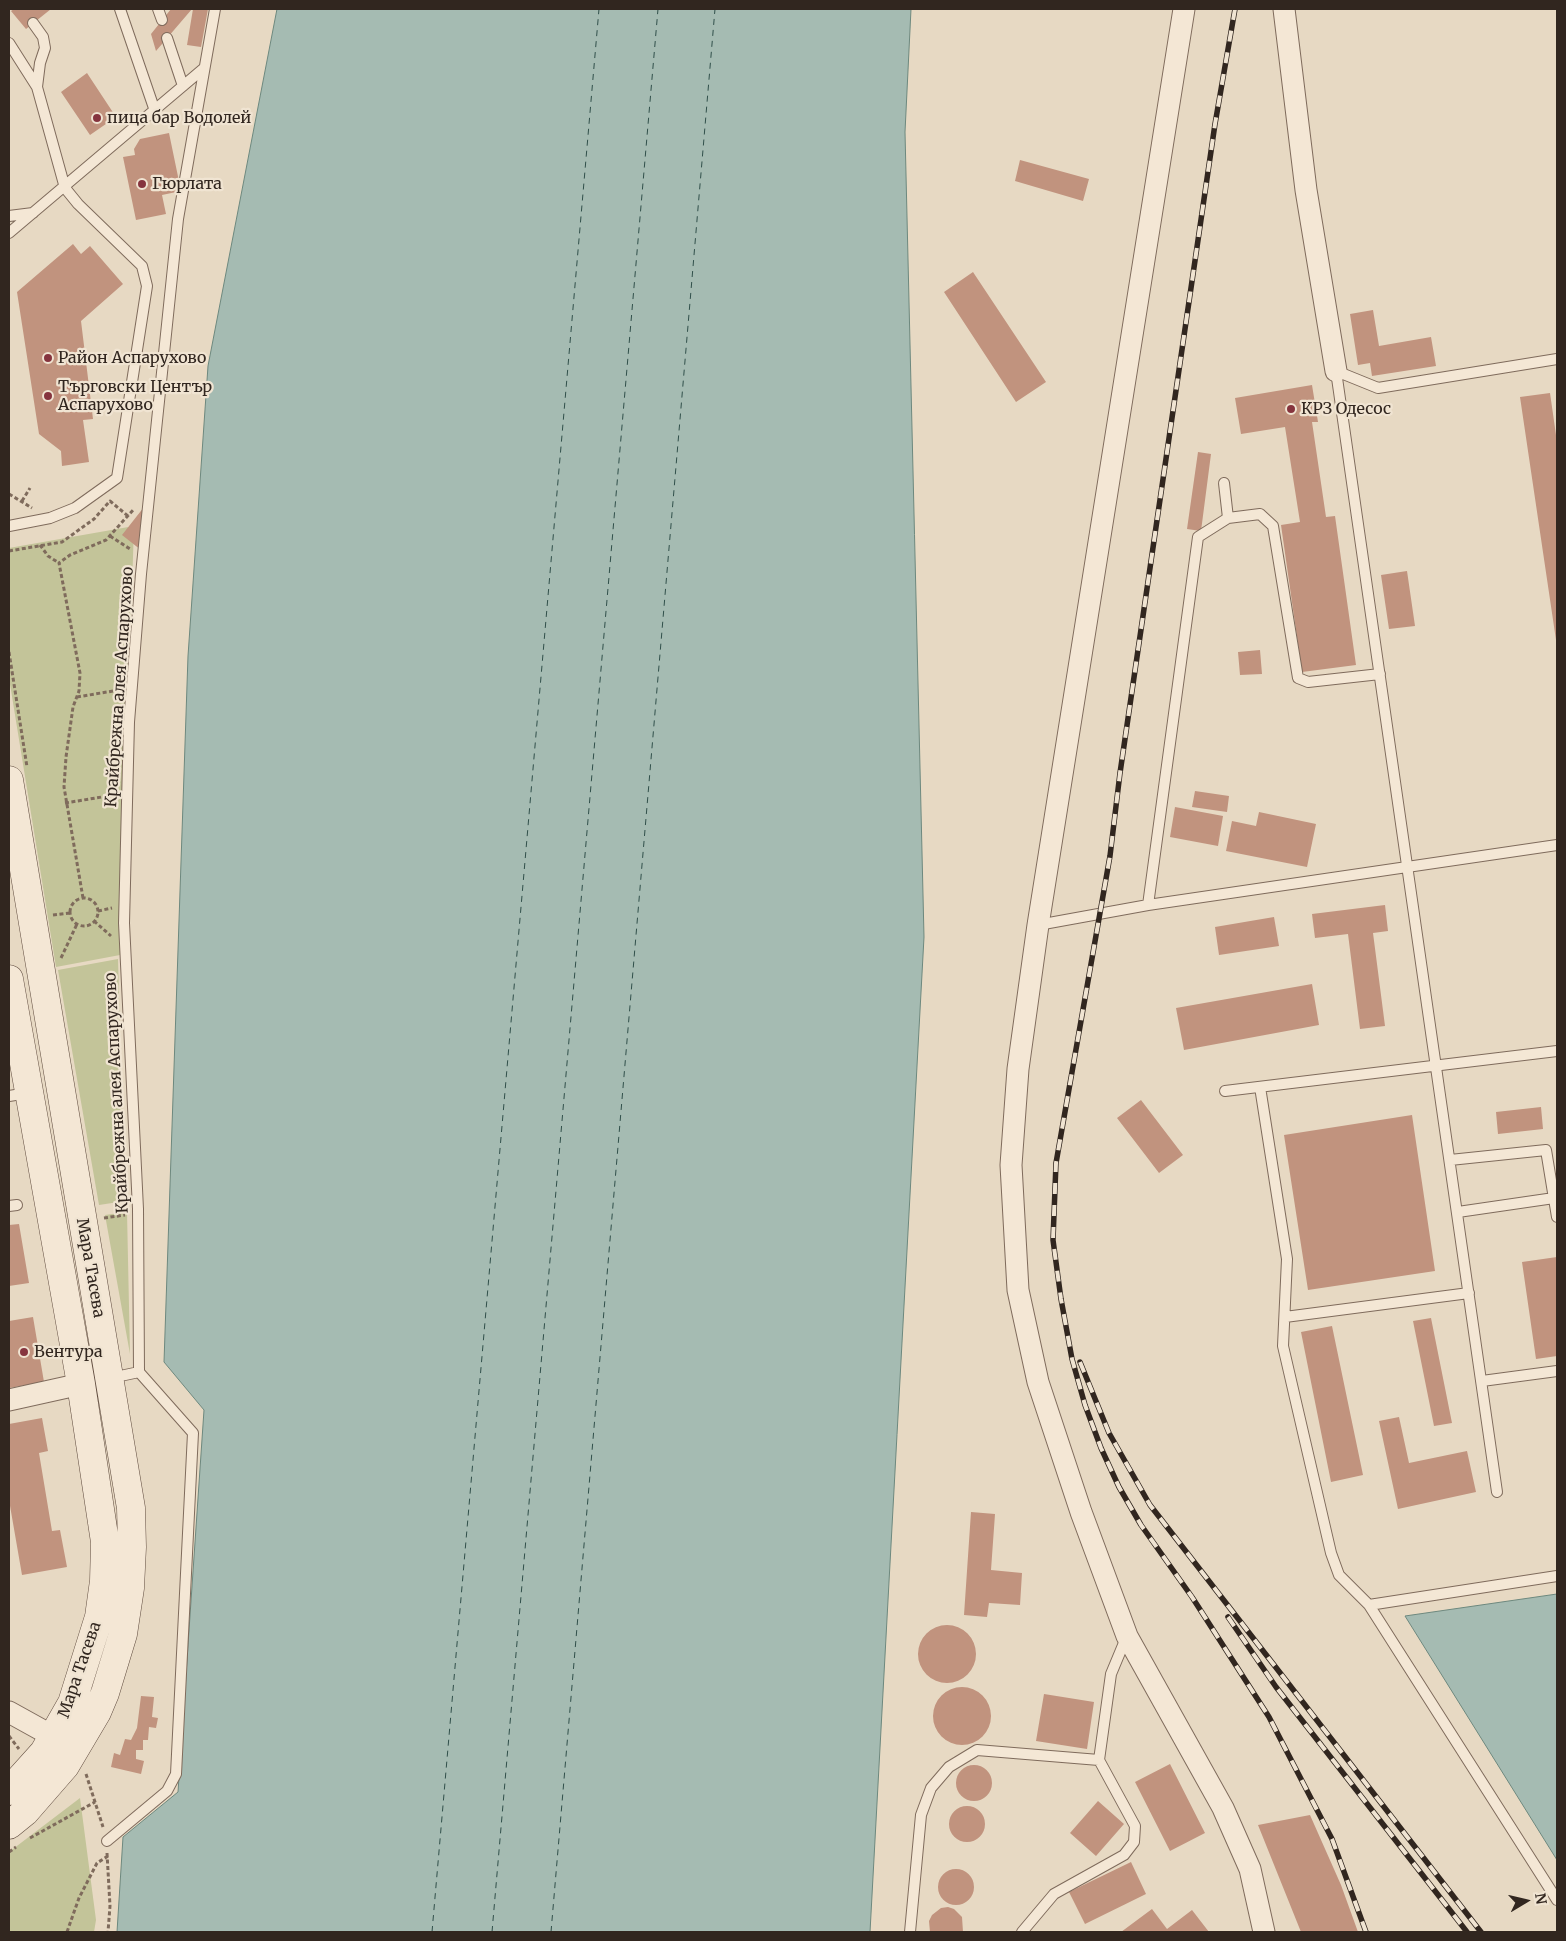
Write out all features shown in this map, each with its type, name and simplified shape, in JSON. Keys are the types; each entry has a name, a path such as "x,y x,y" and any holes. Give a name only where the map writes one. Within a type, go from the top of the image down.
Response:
{"main road":[{"name":"Мара Тасева","path":"9,780 131,1508 130,1588 123,1634 105,1693 65,1743"},
{"name":"Мара Тасева","path":"9,985 19,1094 81,1384 105,1542 104,1581 99,1617 72,1703 65,1743"},
{"path":"9,1791 33,1766 65,1743"},
{"path":"9,1826 25,1812 52,1782 65,1743"}],"street":[{"path":"1184,9 1038,925 1018,1069 1012,1165 1018,1290 1038,1382 1081,1512 1127,1636 1223,1808 1250,1869 1264,1932"},
{"path":"1284,9 1304,181 1336,371"},
{"path":"9,1400 81,1384"},
{"path":"9,1712 65,1743"}],"lane":[{"path":"120,9 155,111"},
{"path":"158,9 162,20"},
{"name":"Крайбрежна алея Аспарухово","path":"139,1372 138,1210 124,923 132,688 143,558 178,219 214,9"},
{"path":"33,23 43,38 45,48 40,63 37,87"},
{"path":"167,38 184,86"},
{"path":"9,44 37,87 65,188 78,204 142,266 147,286 117,478 76,508 50,518 9,526"},
{"path":"9,233 65,188 203,69"},
{"path":"9,216 34,213"},
{"path":"1336,371 1378,388 1557,359"},
{"path":"1336,371 1409,867 1497,1492"},
{"path":"1224,483 1228,518"},
{"path":"1148,905 1198,537 1228,518 1260,514 1273,526 1298,678 1308,682 1380,674"},
{"path":"1038,925 1148,905 1557,845"},
{"path":"1225,1091 1437,1067 1557,1051"},
{"path":"1260,1087 1287,1259 1283,1346 1331,1552 1339,1575 1369,1605 1557,1900"},
{"path":"1450,1160 1546,1150 1557,1217"},
{"path":"1458,1212 1554,1198"},
{"path":"1285,1317 1469,1292"},
{"path":"1482,1381 1557,1371"},
{"path":"107,1841 167,1791 176,1774 194,1433 139,1372 109,1378"},
{"path":"1369,1605 1557,1576"},
{"path":"1022,1932 1054,1894 1124,1856 1134,1842 1135,1826 1099,1760 1110,1674 1127,1636"},
{"path":"910,1932 921,1815 931,1788 949,1767 977,1750 1099,1760"}],"path":[{"path":"22,501 30,488"},
{"path":"9,494 35,509"},
{"path":"59,563 70,555 106,540 137,505 149,500"},
{"path":"9,551 62,542 94,518 110,501 128,516"},
{"path":"110,536 143,558"},
{"path":"40,545 48,556 59,563 80,673 66,757 65,803 83,898"},
{"path":"77,697 132,688"},
{"path":"65,803 127,793"},
{"path":"70,913 75,901 83,898 95,903 98,915 91,924 77,924"},
{"path":"52,915 70,913"},
{"path":"70,913 77,924"},
{"path":"59,961 77,924"},
{"path":"9,1852 95,1802"},
{"path":"67,1932 79,1898 97,1863 108,1856"}],"green space":[{"path":"134,526 120,955 56,967 9,678 9,548"},
{"path":"118,959 125,1201 99,1205 58,970"},
{"path":"127,1212 130,1354 105,1215"},
{"path":"80,1798 96,1920 94,1932 9,1932 9,1852"}],"shaded area":[{"path":"277,9 911,9 905,132 924,937 870,1932 117,1932 123,1837 178,1792 204,1410 164,1362 188,656 208,366"},
{"path":"1557,1594 1557,1860 1405,1616"}],"building":[{"path":"14,9 51,9 26,29 11,11"},
{"path":"171,9 192,9 156,51 151,34"},
{"path":"193,9 208,9 201,47 187,45"},
{"path":"87,73 116,117 90,135 61,92"},
{"path":"169,133 181,191 162,195 166,214 136,220 123,157 135,155 134,149 140,139"},
{"path":"1020,160 1089,179 1083,201 1015,181"},
{"path":"73,244 81,254 90,246 123,284 81,321 93,419 83,420 89,462 62,466 61,451 39,434 17,292"},
{"path":"973,272 1046,382 1016,402 944,292"},
{"path":"1373,310 1379,346 1431,337 1436,366 1372,376 1370,363 1358,365 1350,314"},
{"path":"1312,385 1318,422 1312,422 1326,517 1335,516 1356,665 1302,672 1281,525 1300,522 1285,427 1241,434 1235,398"},
{"path":"1550,393 1557,442 1556,640 1520,397"},
{"path":"1198,452 1211,454 1201,531 1187,529"},
{"path":"144,507 141,550 122,535"},
{"path":"1407,571 1415,626 1389,629 1381,575"},
{"path":"1260,650 1262,674 1240,675 1238,652"},
{"path":"1195,791 1229,796 1227,812 1192,807"},
{"path":"1175,807 1223,816 1218,846 1170,837"},
{"path":"1259,812 1316,824 1307,867 1226,851 1232,821 1256,826"},
{"path":"1385,905 1388,931 1373,933 1385,1026 1360,1029 1348,934 1315,938 1312,914"},
{"path":"1274,917 1279,946 1219,955 1215,927"},
{"path":"1312,984 1319,1025 1184,1050 1176,1008"},
{"path":"1141,1100 1183,1155 1159,1173 1117,1118"},
{"path":"1541,1107 1543,1129 1498,1134 1496,1112"},
{"path":"1412,1115 1435,1271 1308,1290 1284,1135"},
{"path":"19,1224 29,1283 9,1286 9,1225"},
{"path":"1557,1257 1557,1356 1536,1359 1522,1262"},
{"name":"Вентура","path":"33,1317 44,1382 9,1388 9,1321"},
{"path":"1431,1318 1452,1423 1434,1426 1413,1321"},
{"path":"1332,1326 1363,1475 1331,1482 1301,1332"},
{"path":"1399,1417 1409,1463 1467,1451 1476,1492 1398,1509 1379,1421"},
{"path":"42,1418 48,1451 39,1453 52,1531 60,1530 67,1567 22,1575 9,1500 9,1424"},
{"path":"971,1512 995,1514 991,1570 1022,1573 1020,1605 989,1603 987,1617 964,1615"},
{"path":"941,1625 953,1625 968,1633 976,1648 976,1660 968,1675 953,1683 941,1683 926,1675 918,1660 918,1648 926,1633"},
{"path":"956,1687 968,1687 983,1695 991,1710 991,1722 983,1737 968,1745 956,1745 941,1737 933,1722 933,1710 941,1695"},
{"path":"1044,1694 1094,1702 1087,1749 1036,1741"},
{"path":"141,1696 154,1697 152,1717 158,1718 156,1728 149,1727 148,1740 143,1740 143,1750 136,1750 136,1759 144,1761 141,1774 111,1767 114,1753 120,1755 125,1739 131,1740 137,1728"},
{"path":"1170,1764 1205,1833 1170,1851 1135,1782"},
{"path":"974,1765 987,1770 992,1783 987,1796 974,1801 961,1796 956,1783 961,1770"},
{"path":"1098,1801 1124,1824 1096,1856 1070,1833"},
{"path":"967,1806 980,1811 985,1824 980,1837 967,1842 954,1837 949,1824 954,1811"},
{"path":"1310,1815 1341,1885 1358,1932 1301,1932 1258,1825"},
{"path":"1131,1862 1146,1894 1085,1924 1069,1892"},
{"path":"956,1869 969,1874 974,1887 969,1900 956,1905 943,1900 938,1887 943,1874"},
{"path":"948,1907 954,1909 962,1917 963,1932 930,1932 929,1921 932,1915 941,1908"},
{"path":"1152,1909 1167,1929 1192,1910 1209,1932 1121,1932"}],"ferry route":[{"path":"432,1932 599,9"},
{"path":"492,1932 658,9"},
{"path":"551,1932 715,9"}],"railway":[{"path":"1235,9 1215,124 1120,773 1110,856 1056,1163 1053,1240 1072,1359 1085,1405 1101,1448 1119,1487 1141,1525 1192,1597 1269,1717 1332,1839 1366,1932"},
{"path":"1080,1362 1109,1433 1150,1505 1481,1932"},
{"path":"1228,1617 1276,1687 1467,1932"}],"place":[{"name":"пица бар Водолей","path":"97,118"},
{"name":"Гюрлата","path":"142,184"},
{"name":"Район Аспарухово","path":"48,358"},
{"name":"Търговски Център Аспарухово","path":"48,396"},
{"name":"КРЗ Одесос","path":"1291,409"},
{"name":"Вентура","path":"24,1352"}]}
